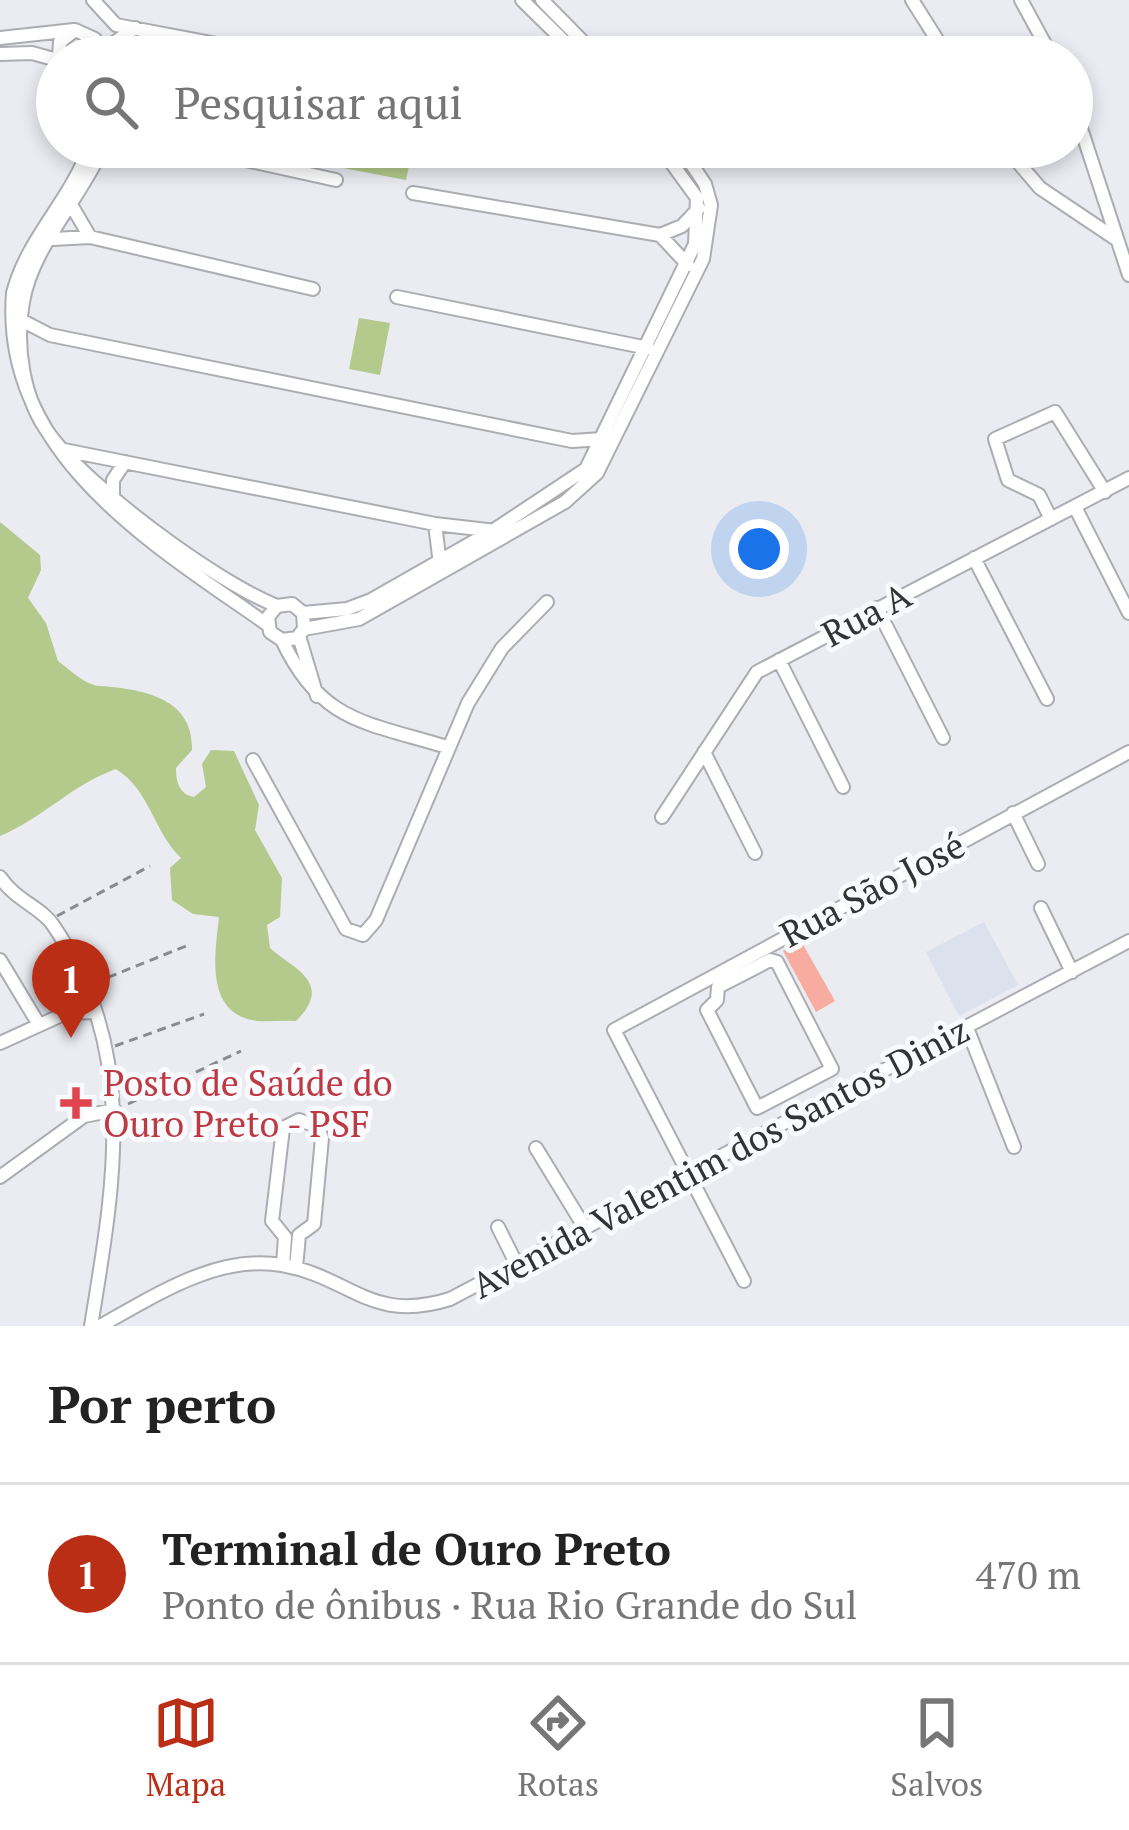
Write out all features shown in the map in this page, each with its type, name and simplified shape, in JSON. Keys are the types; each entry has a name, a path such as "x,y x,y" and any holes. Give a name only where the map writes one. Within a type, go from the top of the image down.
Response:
{"street":[{"path":"522,0 559,36"},
{"path":"542,0 577,36"},
{"path":"912,0 935,36"},
{"path":"1021,0 1041,36"},
{"path":"70,36 81,30 94,3 116,25"},
{"path":"0,38 116,25 181,36"},
{"path":"124,36 136,27"},
{"path":"81,30 90,36"},
{"path":"0,54 36,54"},
{"path":"1093,166 1129,275"},
{"path":"76,168 34,240 13,292 9,343 26,422 86,494 268,625 282,640 300,680 317,698 362,721 447,747"},
{"path":"93,168 30,277 21,320 28,391 48,434 113,494 240,589 278,606 292,604 303,613 347,609 508,536 565,502 597,473 703,259 711,205 694,168"},
{"path":"281,168 335,180"},
{"path":"282,640 359,619 586,470 688,266 700,207 678,168"},
{"path":"1023,168 1040,188 1116,239"},
{"path":"413,193 660,235 682,226 700,207"},
{"path":"73,208 90,237"},
{"path":"660,235 688,266"},
{"path":"53,239 90,237 313,290"},
{"path":"397,297 648,348"},
{"path":"21,320 50,334 572,441 602,439"},
{"path":"22,347 50,334"},
{"path":"1051,519 1039,495 1008,480 995,439 1055,412 1105,492"},
{"path":"572,441 586,470"},
{"path":"64,450 508,536"},
{"path":"113,494 113,480 125,462"},
{"name":"Rua A","path":"662,817 743,687 779,660 1129,478"},
{"path":"1075,507 1129,613"},
{"path":"435,524 440,568"},
{"path":"974,558 1047,699"},
{"path":"253,760 346,929 357,936 374,924 447,747 485,671 547,602"},
{"path":"268,625 278,606"},
{"path":"877,608 943,737"},
{"path":"303,613 302,632 317,698"},
{"path":"779,660 843,787"},
{"path":"704,752 755,854"},
{"name":"Rua São José","path":"690,1174 614,1038 616,1027 1129,752"},
{"path":"1012,813 1038,864"},
{"path":"0,877 20,902 50,920 87,986 107,1048 116,1110 95,1326"},
{"path":"1041,908 1072,972"},
{"name":"Avenida Valentim dos Santos Diniz","path":"95,1326 207,1272 242,1264 289,1267 374,1304 410,1309 450,1299 690,1174 802,1102 967,1028 1129,941"},
{"path":"0,960 38,1023"},
{"path":"770,960 777,962 832,1065 802,1102 757,1108 707,1013 718,987 770,960"},
{"path":"0,1043 66,1013 95,1012"},
{"path":"967,1028 1014,1147"},
{"path":"0,1177 85,1116 116,1110"},
{"path":"292,1121 309,1122 322,1138 314,1224 299,1235 289,1267 285,1237 272,1221 283,1129 292,1121"},
{"path":"536,1148 585,1228"},
{"path":"690,1174 744,1281"},
{"path":"498,1226 516,1262"},
{"path":"124,1313 132,1326"}],"path":[{"path":"50,920 150,866"},
{"path":"87,986 186,946"},
{"path":"107,1048 204,1014"},
{"path":"116,1110 241,1051"}],"shaded area":[{"path":"984,922 1018,985 959,1016 926,952"}],"green space":[{"path":"343,168 409,168 406,180"},
{"path":"359,318 390,323 380,375 349,369"},
{"path":"0,522 40,555 41,570 28,598 46,623 58,661 94,685 161,699 184,718 192,750 176,768 182,790 194,797 206,787 202,764 211,750 234,751 259,805 255,830 282,878 280,917 267,925 270,948 298,969 311,986 312,996 296,1021 257,1021 228,1007 215,964 219,917 193,914 172,900 170,868 181,858 137,788 116,769 0,836"}],"building":[{"path":"801,941 835,1001 816,1012 783,951"}],"place":[{"name":"Terminal de Ouro Preto","path":"71,1038"},
{"name":"Posto de Saúde do Ouro Preto - PSF","path":"76,1103"}]}
